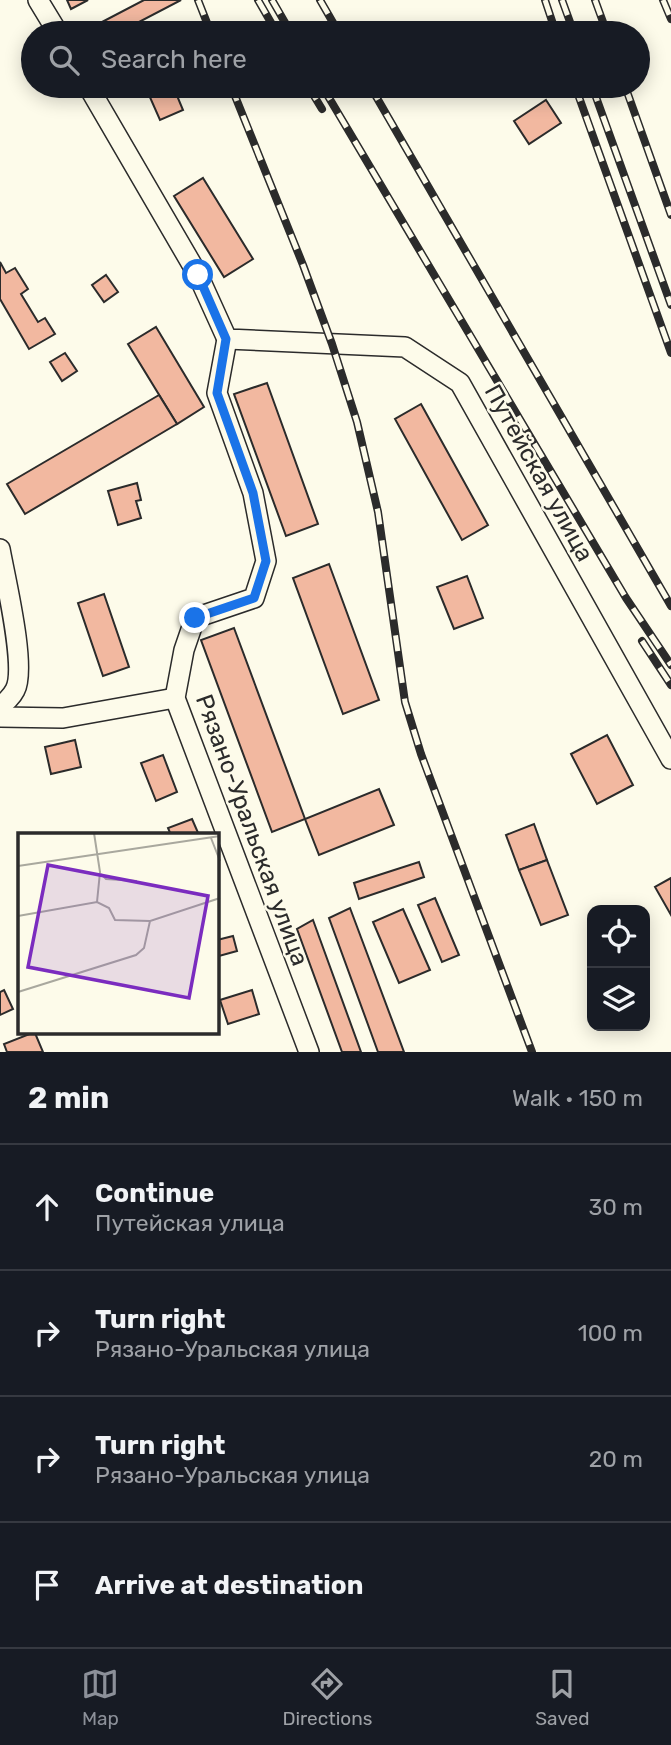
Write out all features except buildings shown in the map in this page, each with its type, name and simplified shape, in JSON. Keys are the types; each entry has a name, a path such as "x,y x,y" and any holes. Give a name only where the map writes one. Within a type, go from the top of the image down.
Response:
{"street":[{"path":"38,0 51,21"},
{"path":"95,98 198,275 226,339"},
{"name":"Рязано-Уральская улица","path":"226,339 217,393 253,493 266,561 254,598 195,618 184,650 175,698 309,1052"},
{"name":"Путейская улица","path":"226,339 405,347 460,383 671,759"},
{"path":"0,549 12,610 18,669 16,689 0,706"},
{"path":"0,717 63,719 175,698"}],"railway":[{"path":"198,0 206,21"},
{"path":"258,0 270,21"},
{"path":"272,0 284,21"},
{"path":"320,0 332,21"},
{"path":"545,0 552,21"},
{"path":"562,0 570,21"},
{"path":"595,0 603,21"},
{"path":"663,0 671,19"},
{"path":"236,98 303,265 357,422 378,512 405,702 421,754 532,1052"},
{"path":"315,98 322,109"},
{"path":"329,98 626,598 671,665"},
{"path":"377,98 671,606"},
{"path":"579,98 671,353"},
{"path":"596,98 671,305"},
{"path":"629,98 671,215"},
{"path":"642,641 671,685"}],"route":[{"path":"195,618 254,598 266,561 253,493 217,393 226,339 198,275"}]}
